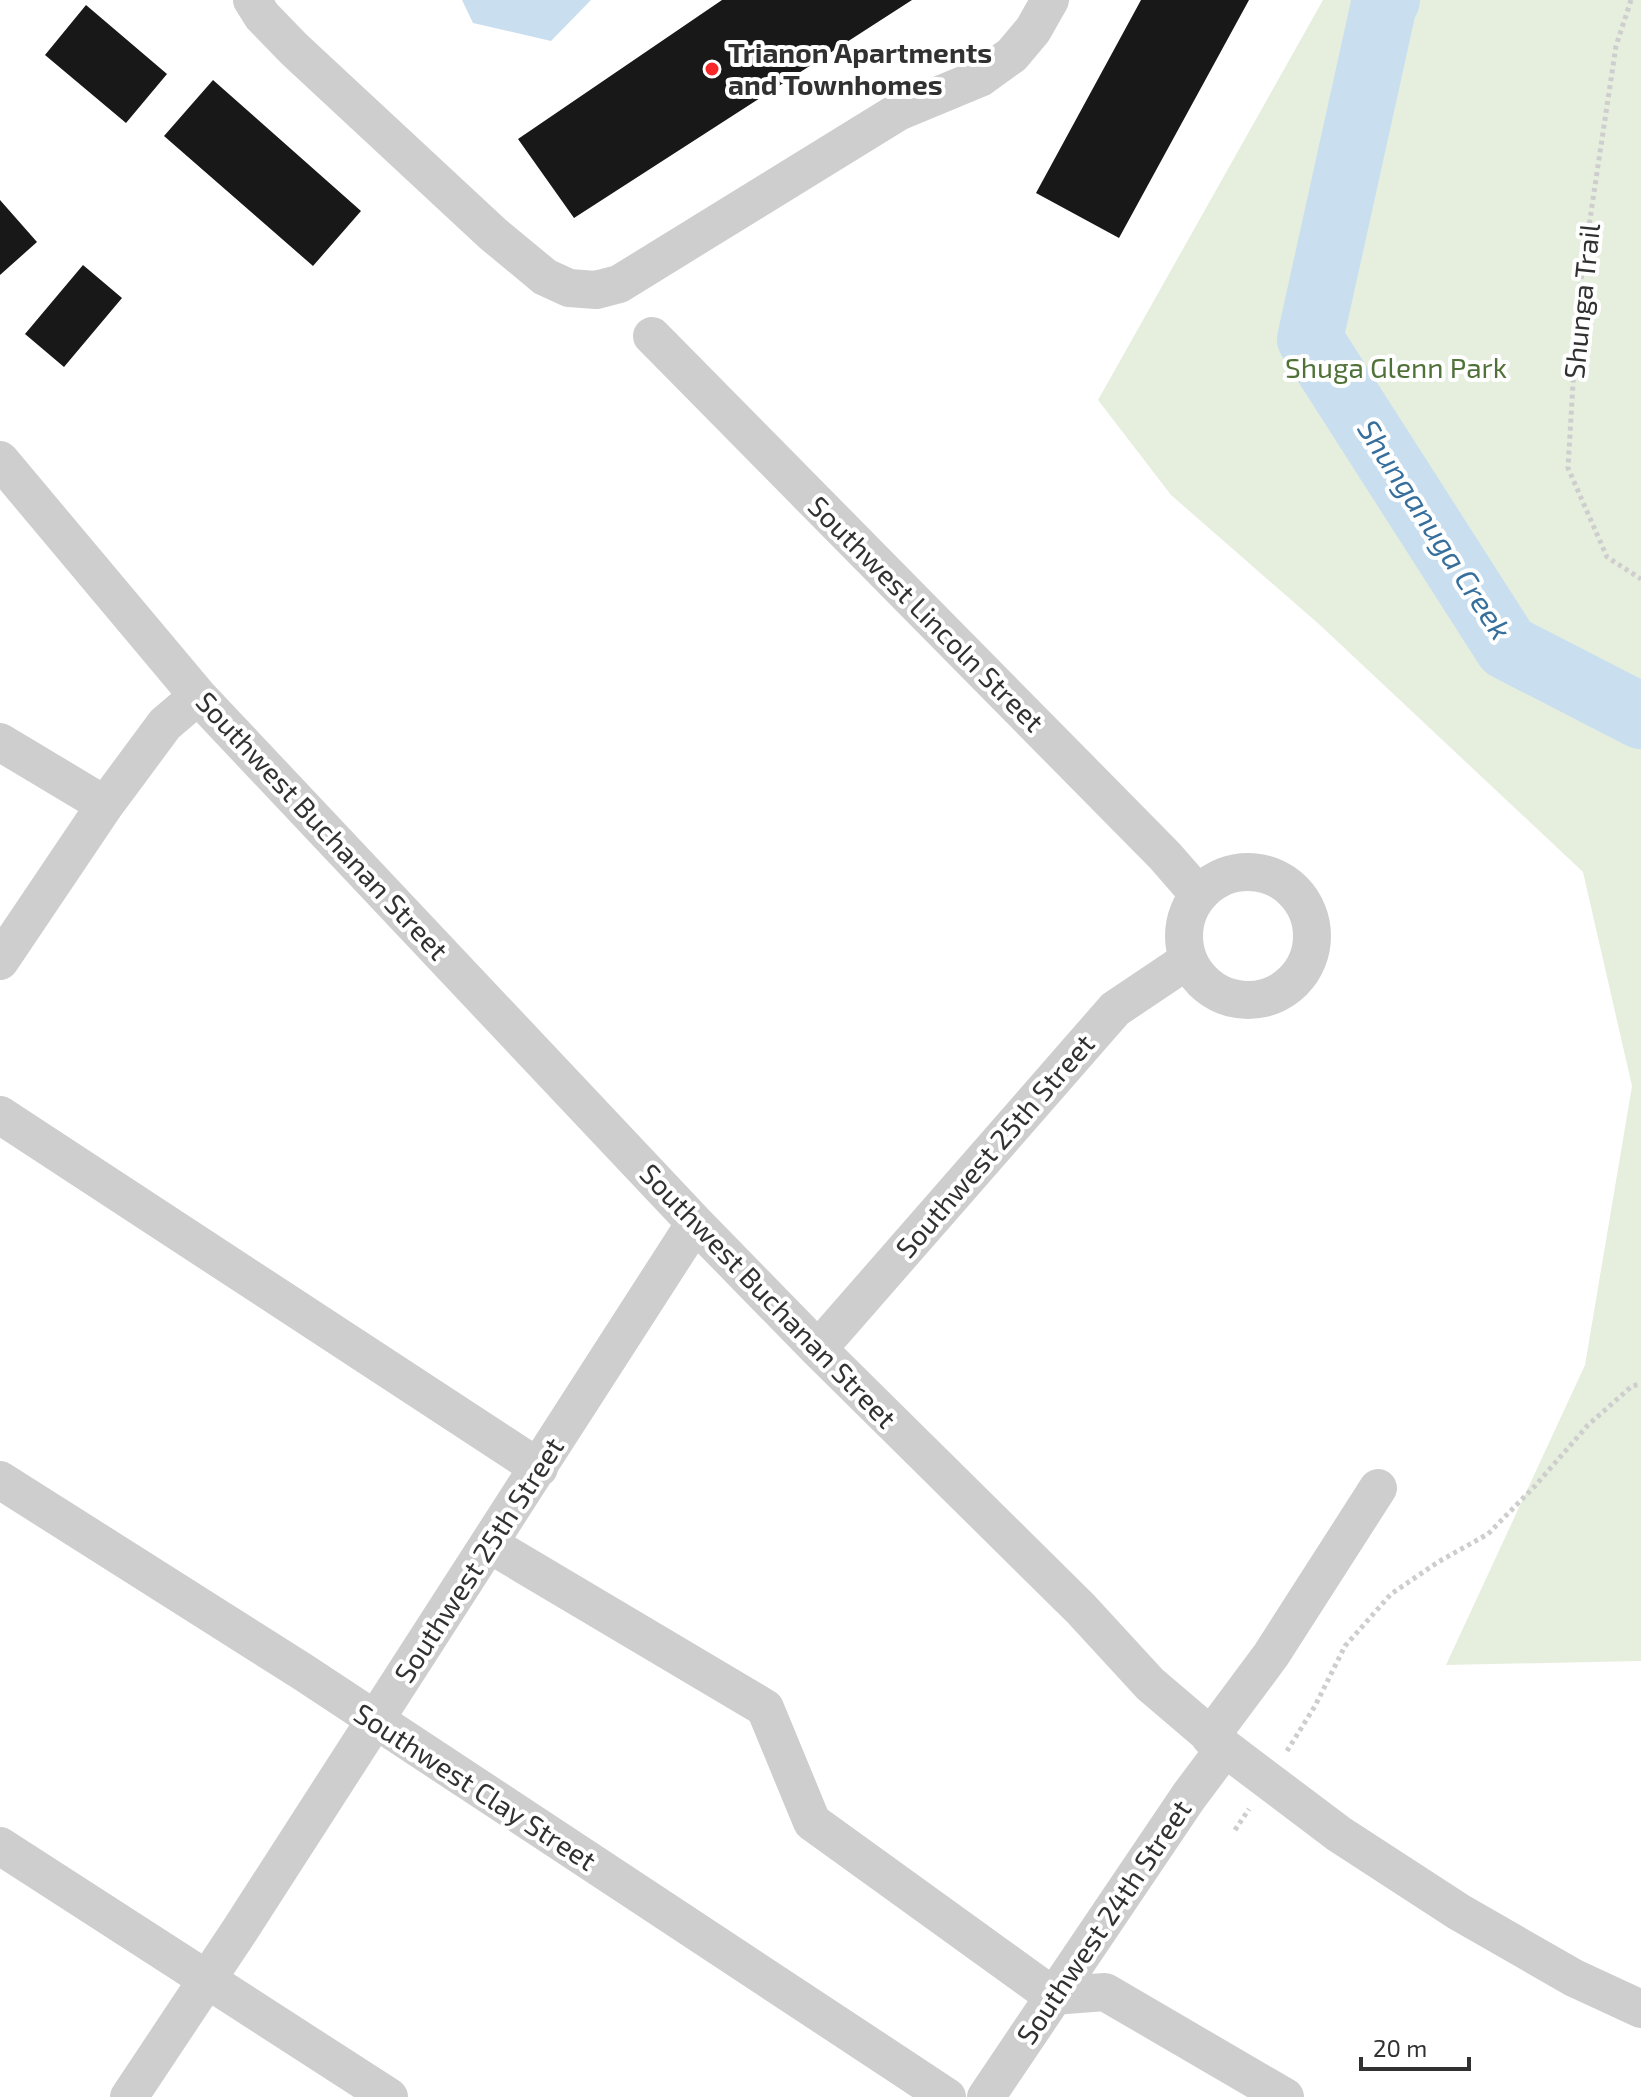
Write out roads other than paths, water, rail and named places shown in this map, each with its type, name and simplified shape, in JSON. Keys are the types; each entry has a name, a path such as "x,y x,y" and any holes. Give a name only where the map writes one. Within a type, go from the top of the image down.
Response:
{"street":[{"path":"252,0 262,16 294,49 503,243 545,277 569,288 596,290 619,284 898,112 980,78 1012,55 1033,30 1050,0"},
{"name":"Southwest Lincoln Street","path":"652,336 1165,856 1199,895"},
{"name":"Southwest Buchanan Street","path":"0,460 198,696 695,1223 1081,1609 1150,1684 1217,1742 1339,1834 1459,1912 1574,1978 1641,2009"},
{"path":"0,961 105,805 165,724 198,696"},
{"path":"0,742 105,805"},
{"path":"1252,872 1281,880 1298,895 1310,918 1313,939 1302,972 1286,988 1268,998 1253,1001 1224,997 1200,980 1188,960 1183,933 1188,913 1199,895 1227,875 1252,872"},
{"name":"Southwest 25th Street","path":"818,1349 1115,1009 1188,960"},
{"path":"0,1115 539,1468"},
{"name":"Southwest 25th Street","path":"129,2097 695,1223"},
{"name":"Southwest Clay Street","path":"0,1480 291,1665 947,2097"},
{"name":"Southwest 24th Street","path":"986,2097 1378,1488"},
{"path":"489,1544 765,1708 812,1822 1053,1996 1105,1992 1285,2097"},
{"path":"0,1846 389,2097"}],"water":[{"path":"462,0 591,0 551,41 473,23"}],"waterway":[{"name":"Shunganuga Creek","path":"1387,0 1310,339 1507,647 1641,716"}],"place":[{"name":"Trianon Apartments and Townhomes","path":"712,69"}],"park label":[{"name":"Shuga Glenn Park","path":"1396,368"}]}
